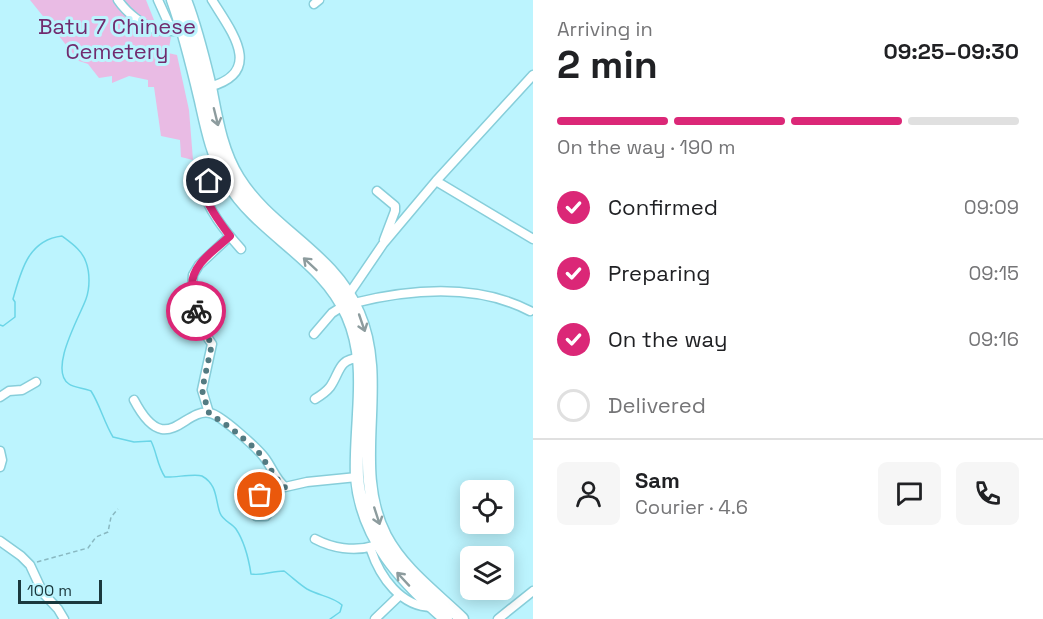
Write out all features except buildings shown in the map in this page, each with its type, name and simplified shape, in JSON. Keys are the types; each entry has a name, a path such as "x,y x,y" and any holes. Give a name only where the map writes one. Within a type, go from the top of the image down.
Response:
{"highway":[{"path":"173,0 177,30 222,172 242,203 255,217 349,301 359,358 361,393 357,477 364,513 374,544 432,607 454,617 471,619"},
{"path":"185,0 232,168 263,209 323,262 349,301 367,337 371,391 369,475 375,509 385,536 399,557 454,617"}],"street":[{"path":"118,0 135,17 156,30 177,30"},
{"path":"158,0 177,30"},
{"path":"209,87 228,80 241,63 236,43 212,0"},
{"path":"314,334 329,315 349,301 383,244 436,181 533,75"},
{"path":"222,172 201,185 211,210 241,249"},
{"path":"436,181 533,239"},
{"path":"377,191 394,206 395,211 383,244"},
{"path":"230,236 199,265 193,275 192,286 199,325 212,344 202,390 209,413 257,450 285,487"},
{"path":"349,301 414,292 475,293 502,299 530,311"},
{"path":"315,399 331,386 341,366 351,358 359,358"},
{"path":"0,397 9,392 22,390 36,382"},
{"path":"134,400 145,418 155,426 165,429 172,429 197,415 209,413"},
{"path":"0,451 2,460 0,467"},
{"path":"279,495 285,487 307,482 357,477"},
{"path":"315,538 336,547 365,548 374,544"},
{"path":"0,541 30,565 43,592 64,619"},
{"path":"374,544 371,550 378,568 400,595 411,603 432,607"},
{"path":"498,619 533,591"},
{"path":"375,619 400,595"}],"path":[{"path":"30,565 88,548 96,537 108,532 111,517 118,508"}],"green space":[{"name":"Batu 7 Chinese Cemetery","path":"30,0 146,0 156,25 155,32 171,37 168,53 177,55 189,110 193,160 181,157 180,140 161,136 154,87 148,87 148,80 129,76 112,83 112,76 99,78 88,64 79,61"}],"waterway":[{"path":"0,325 3,326 15,317 13,299 23,268 34,250 50,239 62,236 76,247 86,262 89,285 86,299 67,343 62,367 63,377 69,384 91,391 113,437 134,442 151,441 165,477 199,475 207,480 215,493 221,516 239,534 251,574 284,571 307,589 342,605 340,612 330,619"}],"way so far":[{"path":"196,311 199,325 212,344 202,390 209,413 249,442 265,458 274,475 285,487 279,495 276,491 271,490 260,495"}],"route":[{"path":"196,311 192,286 193,275 199,265 230,236 216,218 203,192 201,185 209,181"}]}
